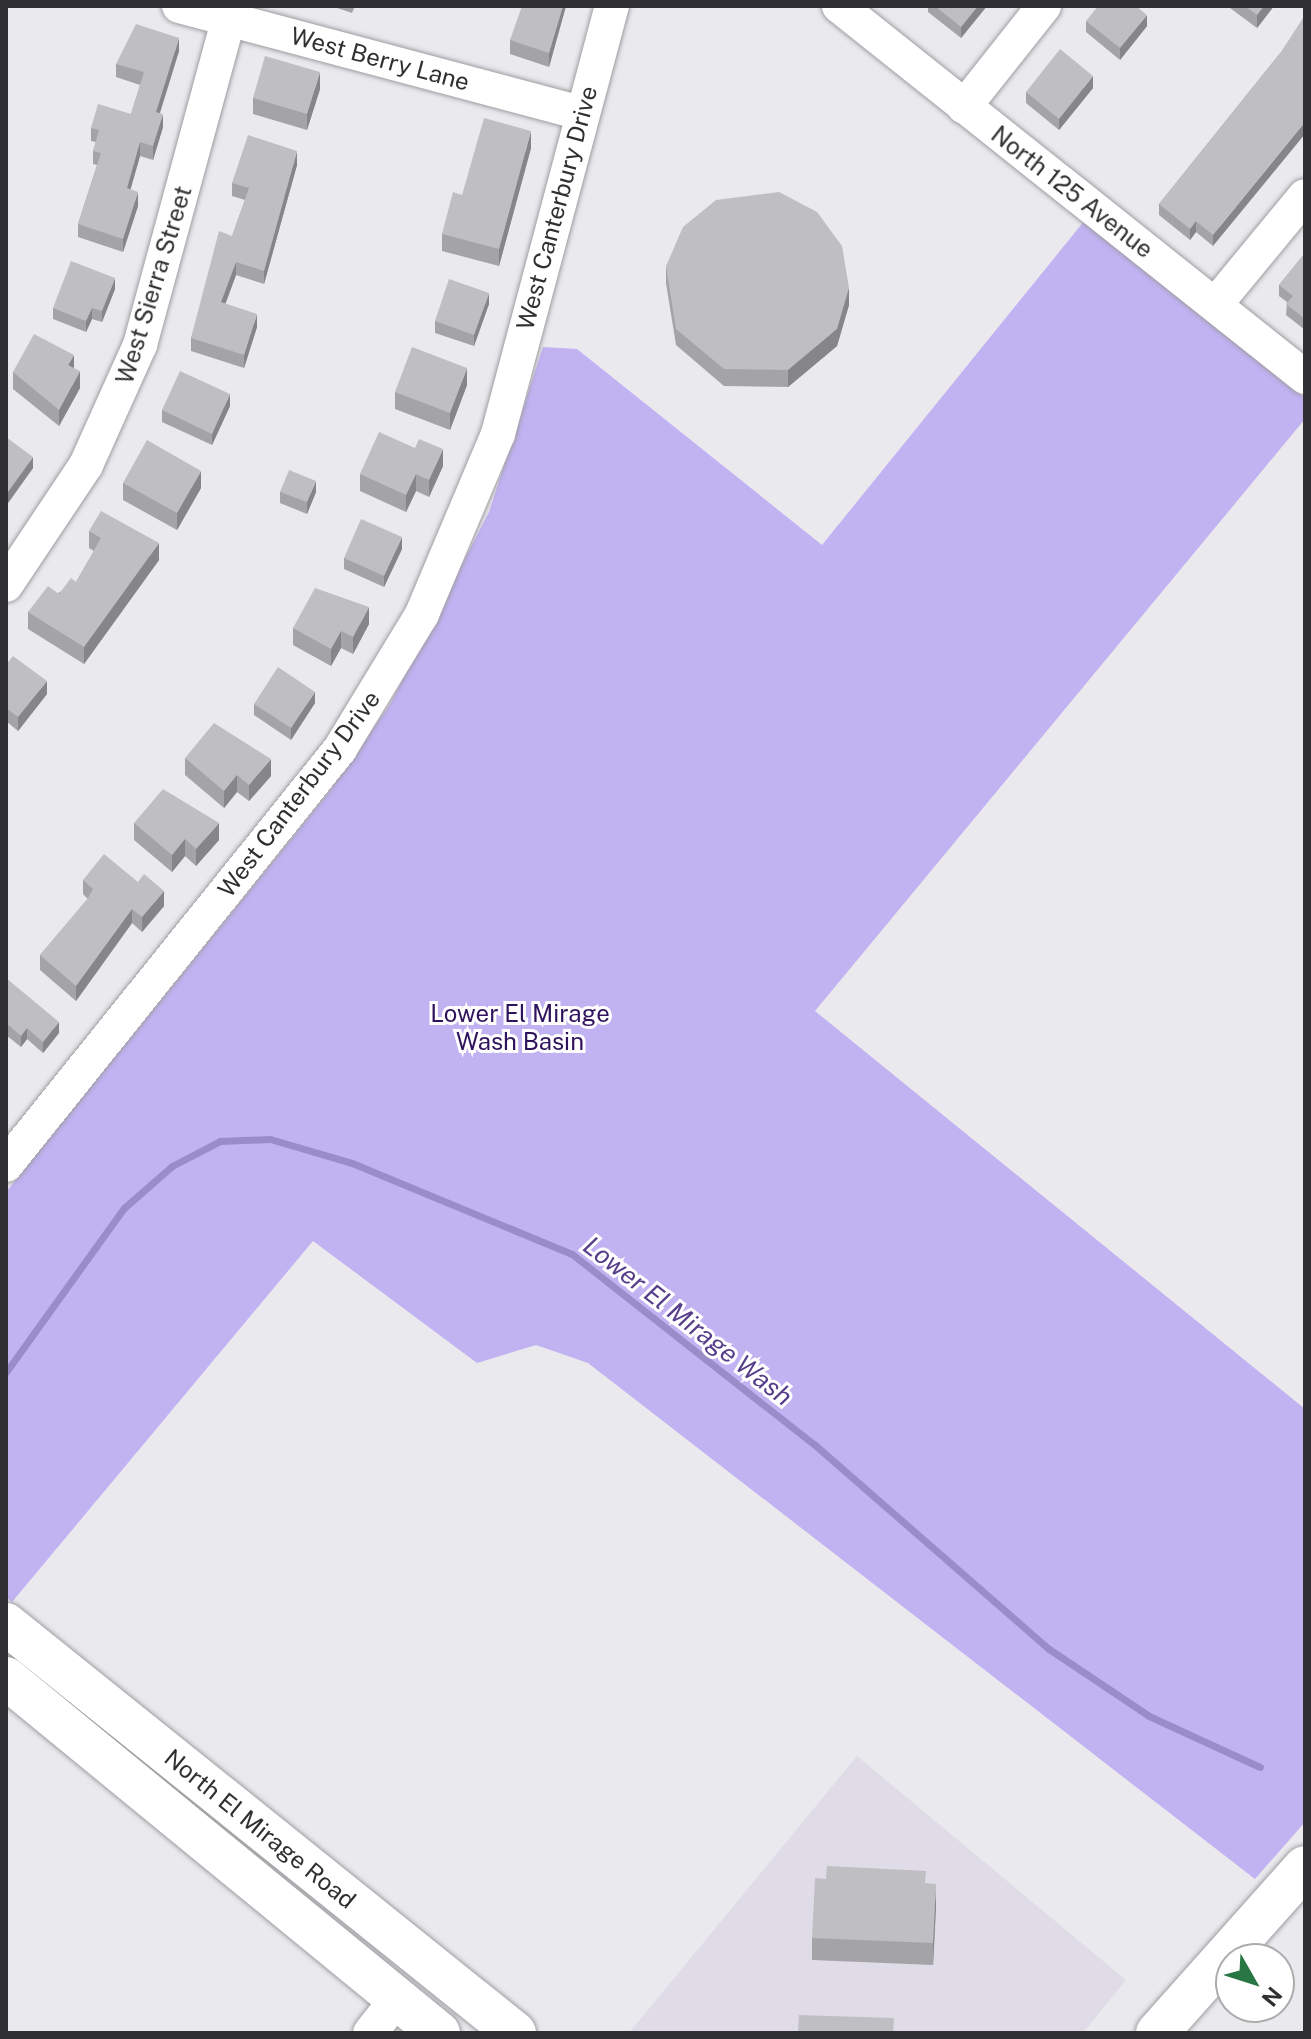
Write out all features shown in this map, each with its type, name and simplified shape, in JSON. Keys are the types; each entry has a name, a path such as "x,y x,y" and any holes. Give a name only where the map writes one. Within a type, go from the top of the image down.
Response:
{"main road":[{"name":"North El Mirage Road","path":"6,1624 515,2033"},
{"name":"North El Mirage Road","path":"6,1678 439,2033"},
{"path":"1157,2033 1301,1880"}],"street":[{"name":"West Berry Lane","path":"179,6 230,12 581,113"},
{"name":"West Canterbury Drive","path":"6,1165 340,749 416,625 498,434 581,113 612,6"},
{"name":"North 125 Avenue","path":"839,6 1305,377"},
{"path":"964,107 1044,6"},
{"name":"West Sierra Street","path":"6,585 86,465 140,345 230,12"},
{"path":"1215,305 1305,196"},
{"path":"370,2033 396,2000"}],"shaded area":[{"path":"857,1756 1126,1980 1083,2033 629,2033"}],"green space":[{"name":"Lower El Mirage Wash Basin","path":"1085,220 1305,398 1305,419 815,1011 1305,1409 1305,1822 1255,1879 588,1363 536,1345 477,1363 313,1241 12,1602 6,1597 6,1192 329,792 390,704 489,512 543,347 577,349 822,545"}],"building":[{"path":"522,6 563,6 549,53 510,40"},
{"path":"935,6 978,6 961,27"},
{"path":"1098,6 1136,6 1147,15 1120,48 1086,21"},
{"path":"1245,6 1264,6 1257,15"},
{"path":"1305,15 1305,122 1213,235 1196,221 1190,229 1159,204 1281,52"},
{"path":"136,24 179,38 156,112 163,114 153,146 140,142 127,188 138,192 123,239 78,224 101,153 93,151 99,130 91,128 98,104 131,114 144,72 116,64"},
{"path":"1060,49 1093,76 1059,119 1026,92"},
{"path":"265,56 320,72 307,114 253,98"},
{"path":"484,118 531,131 499,249 442,234 453,192 462,195"},
{"path":"248,135 297,151 264,271 236,262 221,302 257,314 244,355 191,338 219,231 232,236 249,188 232,183"},
{"path":"779,192 817,212 842,246 849,288 837,329 788,370 724,369 676,329 666,266 683,227 716,200"},
{"path":"1305,253 1305,319 1286,304 1293,296 1279,285"},
{"path":"71,261 115,278 102,311 92,308 86,321 53,308"},
{"path":"449,279 489,293 474,335 435,321"},
{"path":"34,334 74,355 68,365 80,371 59,410 13,372"},
{"path":"412,347 467,368 450,413 395,392"},
{"path":"180,371 230,394 212,434 162,410"},
{"path":"379,432 415,448 419,439 443,449 429,480 416,474 406,495 360,474"},
{"path":"6,437 33,457 8,492 6,490"},
{"path":"147,440 201,471 177,513 123,483"},
{"path":"289,470 316,481 307,502 280,492"},
{"path":"101,511 159,543 84,647 28,612 48,586 59,594 71,578 76,582 101,538 89,531"},
{"path":"361,519 402,537 384,576 344,558"},
{"path":"315,588 369,607 353,637 341,631 331,649 293,628"},
{"path":"13,656 47,681 18,717 6,708 6,665"},
{"path":"278,667 315,692 291,728 254,704"},
{"path":"214,723 271,759 249,785 237,775 224,791 185,758"},
{"path":"163,789 219,823 196,849 185,839 172,855 134,823"},
{"path":"104,854 138,882 144,874 164,891 142,917 132,909 76,986 40,955 88,898 93,889 83,880"},
{"path":"6,978 59,1022 43,1042 27,1028 21,1036 6,1023"},
{"path":"827,1866 926,1871 925,1883 936,1884 933,1943 812,1938 815,1878 826,1879"},
{"path":"799,2015 894,2018 893,2033 798,2033"}],"waterway":[{"name":"Lower El Mirage Wash","path":"6,1372 124,1208 172,1166 220,1141 270,1139 352,1163 572,1254 815,1445 1049,1649 1149,1716 1260,1767"}]}
